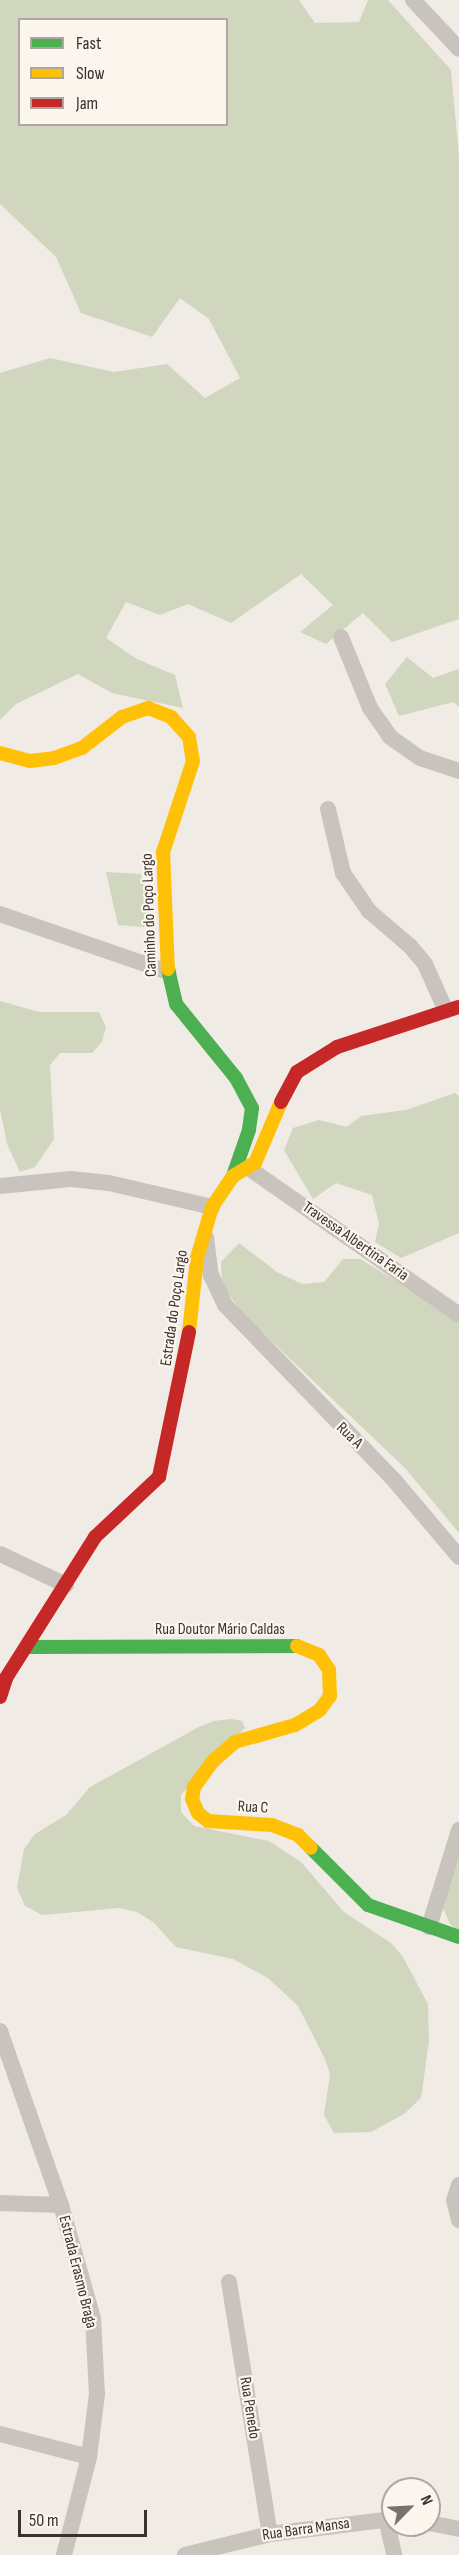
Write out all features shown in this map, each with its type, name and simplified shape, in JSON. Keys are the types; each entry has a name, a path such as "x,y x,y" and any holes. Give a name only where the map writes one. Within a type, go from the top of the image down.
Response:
{"street":[{"path":"413,0 459,49"},
{"path":"341,637 370,708 390,737 420,758 459,771"},
{"name":"Caminho do Poço Largo","path":"0,753 30,761 54,758 82,748 122,717 148,708 171,717 189,737 193,761 163,852 168,972 176,1004 236,1078 252,1108 249,1130 233,1176"},
{"path":"233,1176 250,1169 297,1072 337,1047 453,1009 425,964 410,946 369,911 348,882 334,843 328,809"},
{"path":"0,914 168,972"},
{"name":"Travessa Albertina Faria","path":"250,1169 459,1315"},
{"name":"Estrada do Poço Largo","path":"0,1697 6,1678 28,1647 95,1537 159,1477 186,1355 195,1268 212,1207 233,1176"},
{"path":"0,1186 71,1179 109,1183 212,1207"},
{"name":"Rua A","path":"205,1231 217,1294 236,1318 394,1480 459,1557"},
{"path":"0,1554 66,1585"},
{"name":"Rua Doutor Mário Caldas","path":"28,1647 303,1646 319,1655 329,1670 330,1696 320,1710 295,1725"},
{"name":"Rua C","path":"295,1725 235,1742 213,1761 194,1787 192,1799 198,1813 208,1821 272,1825 298,1835 368,1905 459,1936"},
{"path":"429,1927 459,1830"},
{"name":"Estrada Erasmo Braga","path":"0,2031 61,2205 93,2318 97,2394 89,2457 64,2555"},
{"path":"459,2185 454,2200 459,2220"},
{"path":"0,2203 61,2205"},
{"name":"Rua Penedo","path":"229,2282 270,2534"},
{"path":"0,2434 89,2457"},
{"name":"Rua Barra Mansa","path":"195,2554 270,2534 381,2520"},
{"path":"441,2525 459,2529"},
{"path":"392,2537 394,2555"}],"green space":[{"path":"0,0 299,0 315,23 359,22 368,0 388,0 451,70 459,157 459,619 392,642 363,613 326,644 300,632 333,605 301,574 231,623 188,604 160,615 126,602 106,638 137,659 175,675 183,708 112,693 78,674 16,704 0,720 0,373 50,358 114,372 167,364 205,398 240,378 209,319 180,298 152,337 81,313 56,257 0,204"},
{"path":"407,657 433,678 459,669 459,707 453,702 399,716 385,684"},
{"path":"106,872 141,874 155,928 118,925"},
{"path":"0,1001 39,1012 99,1012 106,1027 102,1042 92,1053 60,1053 50,1065 54,1139 35,1167 20,1172 7,1144 0,1109"},
{"path":"455,1093 459,1096 459,1233 401,1258 375,1242 379,1224 372,1195 336,1183 313,1199 284,1150 293,1128 319,1120 347,1127 361,1116 406,1110"},
{"path":"239,1243 277,1272 302,1284 324,1282 343,1259 360,1259 446,1311 459,1324 459,1533 405,1468 243,1314 222,1285 221,1262"},
{"path":"232,1719 242,1721 245,1728 181,1795 181,1812 194,1826 269,1841 301,1862 344,1912 391,1943 403,1957 428,2004 429,2041 421,2098 404,2114 371,2132 334,2133 324,2115 330,2074 324,2057 298,2006 268,1978 233,1959 176,1947 153,1922 137,1912 119,1908 42,1915 25,1906 17,1888 24,1849 35,1834 66,1815 90,1787 197,1728 213,1721"},
{"path":"459,1855 459,1931 450,1924 442,1906"}],"traffic: fast":[{"path":"168,969 176,1004 236,1078 252,1108 249,1130 233,1176"},
{"path":"28,1647 297,1646"},
{"path":"311,1848 368,1905 459,1937"}],"traffic: slow":[{"path":"0,753 30,761 54,758 82,748 122,717 148,708 171,717 189,737 193,761 163,852 168,969"},
{"path":"189,1332 197,1258 212,1207 233,1176 255,1163 281,1102"},
{"path":"297,1646 319,1655 329,1670 330,1696 320,1710 295,1725 235,1742 213,1761 194,1787 192,1799 198,1813 208,1821 272,1825 298,1835 311,1848"}],"traffic: jam":[{"path":"281,1102 297,1072 337,1047 459,1007"},
{"path":"0,1697 6,1678 95,1537 159,1477 189,1332"}]}
